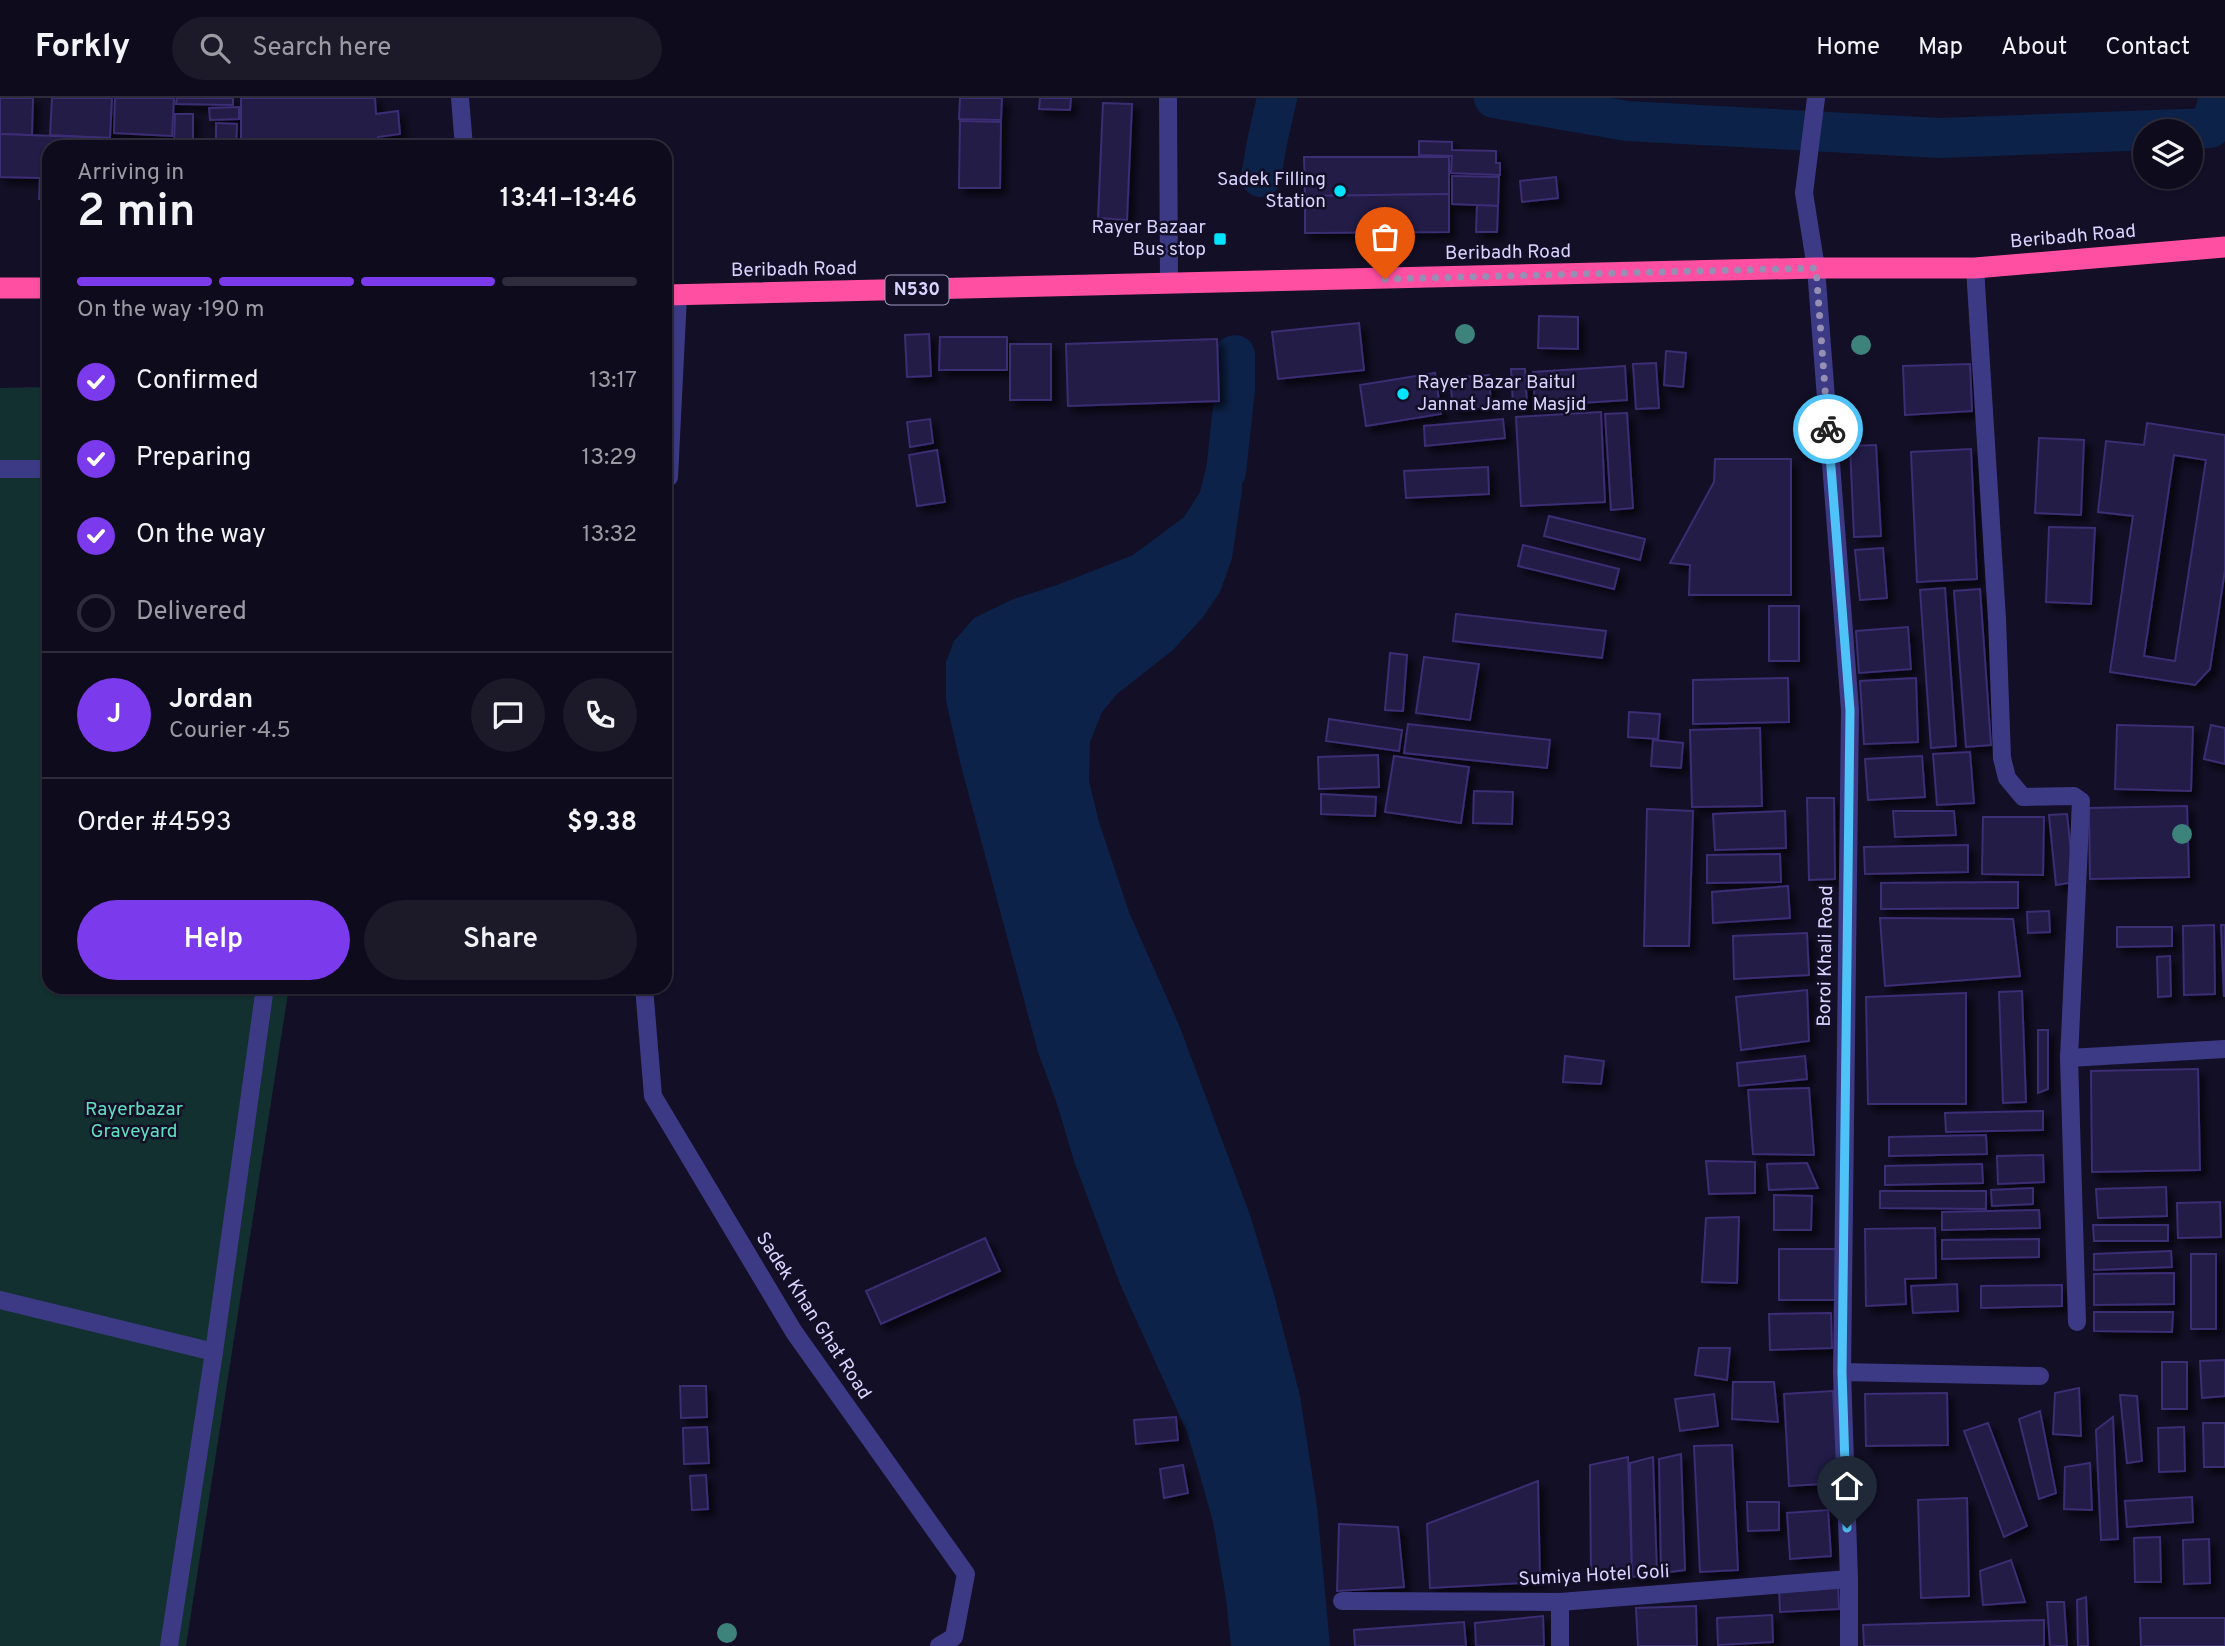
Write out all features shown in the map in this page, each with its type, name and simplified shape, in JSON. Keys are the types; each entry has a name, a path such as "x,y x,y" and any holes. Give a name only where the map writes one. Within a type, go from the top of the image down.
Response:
{"highway":[{"name":"Beribadh Road","path":"672,295 1816,268 1975,268 2225,247"},
{"path":"0,288 42,288"}],"street":[{"path":"460,98 463,140"},
{"path":"1168,98 1169,284"},
{"name":"Boroi Khali Road","path":"1816,98 1804,192 1816,268 1850,710 1842,1372 1849,1646"},
{"path":"1975,268 1997,619 2002,758 2007,778 2024,797 2074,796 2081,801 2069,1058 2077,1322"},
{"path":"0,469 42,469"},
{"path":"169,1646 214,1352 264,994"},
{"name":"Sadek Khan Ghat Road","path":"645,994 653,1096 794,1332 966,1574 954,1637 939,1646"},
{"path":"2069,1058 2225,1049"},
{"path":"0,1300 214,1352"},
{"path":"1842,1372 2040,1376"},
{"name":"Sumiya Hotel Goli","path":"1342,1601 1560,1602 1849,1579"},
{"path":"1560,1602 1560,1646"}],"green space":[{"name":"Rayerbazar Graveyard","path":"42,387 42,994 288,994 186,1646 0,1646 0,388"}],"water":[{"path":"1230,414 1235,419 1242,467 1242,491 1232,558 1220,592 1203,617 1173,650 1117,694 1102,712 1090,742 1089,781 1099,822 1129,912 1179,1025 1250,1215 1274,1294 1300,1396 1317,1506 1330,1646 1231,1646 1213,1522 1187,1432 1120,1284 1074,1161 1038,1052 946,701 946,662 954,641 974,618 1011,600 1133,555 1184,517 1200,492 1217,425 1222,417"}],"building":[{"path":"0,98 33,98 32,135 0,134"},
{"path":"52,98 112,98 110,138 50,135"},
{"path":"115,98 174,98 172,136 114,133"},
{"path":"177,98 233,98 233,105 176,104"},
{"path":"241,98 375,98 376,114 398,111 400,134 378,137 378,140 241,140"},
{"path":"960,98 1002,98 1001,120 959,119"},
{"path":"1040,98 1071,98 1070,110 1039,109"},
{"path":"1103,103 1132,104 1127,220 1098,218"},
{"path":"239,107 239,119 210,120 209,108"},
{"path":"175,114 193,114 193,140 174,140"},
{"path":"960,121 1001,122 1000,188 959,188"},
{"path":"216,123 237,124 236,140 216,140"},
{"path":"0,134 110,138 42,140 42,199 39,199 40,178 0,177"},
{"path":"1419,141 1452,142 1452,150 1496,151 1500,175 1451,173 1452,156 1419,155"},
{"path":"1304,157 1449,157 1449,194 1305,196"},
{"path":"1452,176 1499,177 1498,206 1452,204"},
{"path":"1556,177 1558,198 1522,202 1520,181"},
{"path":"1449,194 1449,232 1305,233 1305,196"},
{"path":"1477,205 1498,206 1497,232 1476,232"},
{"path":"1539,316 1578,317 1578,349 1538,348"},
{"path":"1359,323 1364,370 1278,379 1272,332"},
{"path":"929,334 931,376 907,377 905,335"},
{"path":"940,337 1007,337 1007,370 939,370"},
{"path":"1217,339 1219,401 1068,406 1066,344"},
{"path":"1010,344 1051,344 1051,400 1010,400"},
{"path":"1666,351 1686,353 1683,387 1664,385"},
{"path":"1656,363 1659,408 1636,409 1633,364"},
{"path":"1970,364 1972,411 1905,415 1903,366"},
{"path":"1625,366 1627,400 1535,406 1533,372"},
{"path":"1511,369 1525,369 1527,406 1513,406"},
{"path":"1435,373 1441,414 1366,426 1360,385"},
{"path":"1489,375 1491,406 1453,409 1450,378"},
{"path":"1601,412 1605,502 1521,506 1516,417"},
{"path":"1627,413 1633,508 1611,510 1605,414"},
{"path":"930,419 933,443 910,447 907,422"},
{"path":"1503,419 1505,438 1425,446 1424,426"},
{"path":"2147,423 2225,435 2225,570 2210,669 2195,685 2110,672 2133,516 2098,512 2106,441 2144,445","holes":["2174,455 2206,460 2175,661 2144,656"]},
{"path":"2039,438 2084,440 2081,515 2035,513"},
{"path":"1876,445 1881,536 1854,537 1850,446"},
{"path":"1971,449 1977,579 1917,582 1911,452"},
{"path":"937,450 945,502 917,506 909,455"},
{"path":"1715,459 1791,459 1791,595 1689,595 1690,565 1670,563 1714,482"},
{"path":"1488,467 1489,494 1406,498 1404,471"},
{"path":"1549,516 1645,539 1640,560 1544,536"},
{"path":"2049,527 2095,528 2091,604 2046,602"},
{"path":"1523,545 1619,569 1614,589 1518,566"},
{"path":"1883,548 1887,598 1860,600 1855,550"},
{"path":"1945,588 1956,746 1931,748 1920,590"},
{"path":"1980,589 1991,745 1966,747 1954,591"},
{"path":"1769,606 1799,606 1799,661 1769,661"},
{"path":"1456,614 1606,631 1602,658 1453,641"},
{"path":"1908,627 1911,669 1859,673 1856,631"},
{"path":"1390,653 1407,655 1403,711 1385,710"},
{"path":"1424,657 1479,664 1470,720 1416,713"},
{"path":"1788,678 1789,722 1693,724 1693,680"},
{"path":"1916,678 1918,742 1864,744 1860,681"},
{"path":"1629,712 1660,714 1658,739 1628,737"},
{"path":"1329,719 1402,730 1399,751 1326,741"},
{"path":"1408,724 1550,740 1547,768 1404,753"},
{"path":"2117,725 2193,727 2191,791 2115,789"},
{"path":"2211,725 2225,728 2225,764 2204,759"},
{"path":"1760,728 1762,806 1692,807 1690,730"},
{"path":"1653,740 1683,743 1681,768 1651,766"},
{"path":"1970,752 1974,803 1937,805 1933,754"},
{"path":"1378,755 1379,787 1319,789 1318,757"},
{"path":"1394,756 1469,767 1461,823 1385,812"},
{"path":"1922,756 1925,797 1868,800 1865,759"},
{"path":"1474,791 1513,792 1512,824 1473,823"},
{"path":"1321,794 1376,797 1375,816 1321,814"},
{"path":"1807,798 1834,798 1835,879 1809,880"},
{"path":"2187,806 2189,877 2090,879 2089,808"},
{"path":"1647,809 1693,811 1689,946 1644,946"},
{"path":"1785,811 1786,848 1715,850 1713,814"},
{"path":"1893,811 1954,811 1956,835 1895,837"},
{"path":"2067,814 2074,882 2056,885 2049,815"},
{"path":"1983,817 2044,817 2043,875 1982,874"},
{"path":"1968,845 1968,872 1865,874 1864,847"},
{"path":"1780,854 1781,882 1707,883 1707,855"},
{"path":"2018,882 2018,908 1881,909 1881,883"},
{"path":"1788,886 1790,918 1713,923 1712,892"},
{"path":"2049,911 2050,932 2028,933 2027,912"},
{"path":"1880,918 2013,919 2020,976 1885,986"},
{"path":"2214,925 2215,994 2184,995 2183,926"},
{"path":"2221,925 2225,925 2224,997"},
{"path":"2117,927 2172,927 2172,946 2117,947"},
{"path":"1807,933 1809,975 1734,979 1733,936"},
{"path":"2170,956 2171,996 2158,997 2157,957"},
{"path":"1807,990 1809,1041 1741,1050 1736,997"},
{"path":"2022,991 2026,1102 2003,1103 1999,992"},
{"path":"1966,993 1966,1104 1868,1104 1866,997"},
{"path":"2038,1030 2048,1030 2048,1089 2038,1093"},
{"path":"1565,1056 1604,1061 1601,1084 1563,1082"},
{"path":"1805,1056 1807,1079 1739,1086 1737,1063"},
{"path":"2198,1069 2200,1170 2092,1172 2091,1071"},
{"path":"1809,1088 1814,1155 1753,1154 1748,1090"},
{"path":"2043,1111 2043,1130 1946,1132 1945,1113"},
{"path":"1986,1135 1987,1154 1889,1156 1889,1137"},
{"path":"2043,1155 2044,1182 1998,1184 1997,1156"},
{"path":"1706,1161 1755,1162 1755,1193 1709,1194"},
{"path":"1807,1163 1818,1188 1769,1190 1767,1164"},
{"path":"1982,1164 1983,1183 1885,1185 1885,1166"},
{"path":"2166,1187 2167,1216 2098,1218 2096,1189"},
{"path":"2033,1188 2033,1204 1992,1206 1991,1190"},
{"path":"1880,1191 1986,1191 1986,1209 1880,1208"},
{"path":"1774,1195 1812,1196 1811,1230 1774,1230"},
{"path":"2220,1202 2221,1237 2178,1238 2177,1203"},
{"path":"2039,1210 2040,1228 1942,1230 1942,1212"},
{"path":"1739,1217 1737,1283 1702,1282 1706,1218"},
{"path":"2093,1225 2168,1225 2168,1241 2094,1241"},
{"path":"1935,1228 1936,1278 1905,1279 1906,1304 1866,1306 1865,1229"},
{"path":"985,1238 1000,1271 881,1324 866,1291"},
{"path":"2039,1239 2039,1257 1942,1259 1942,1240"},
{"path":"1779,1249 1836,1249 1837,1300 1779,1300"},
{"path":"2171,1251 2172,1267 2094,1270 2094,1254"},
{"path":"2191,1254 2216,1254 2216,1329 2191,1329"},
{"path":"2174,1273 2174,1304 2094,1305 2094,1274"},
{"path":"1957,1284 1958,1311 1913,1313 1911,1286"},
{"path":"2062,1285 2062,1306 1981,1308 1981,1286"},
{"path":"2094,1312 2173,1312 2172,1332 2094,1331"},
{"path":"1831,1313 1832,1348 1770,1350 1769,1314"},
{"path":"1699,1348 1730,1348 1727,1380 1695,1375"},
{"path":"2225,1360 2225,1396 2202,1398 2200,1361"},
{"path":"2162,1362 2187,1362 2187,1409 2162,1409"},
{"path":"1733,1382 1774,1382 1778,1422 1732,1419"},
{"path":"680,1386 706,1386 707,1417 681,1418"},
{"path":"2079,1388 2081,1436 2053,1434 2055,1393"},
{"path":"1833,1391 1838,1483 1789,1486 1784,1394"},
{"path":"1947,1393 1948,1445 1866,1446 1865,1394"},
{"path":"1714,1394 1718,1426 1680,1431 1675,1399"},
{"path":"2120,1395 2137,1396 2142,1461 2127,1463"},
{"path":"2040,1411 2056,1493 2039,1499 2019,1419"},
{"path":"1176,1417 1178,1440 1136,1444 1134,1420"},
{"path":"2113,1417 2118,1539 2101,1540 2096,1430"},
{"path":"1988,1423 2027,1526 2004,1537 1964,1431"},
{"path":"2203,1423 2225,1423 2225,1467 2204,1467"},
{"path":"707,1427 709,1463 684,1464 683,1428"},
{"path":"2184,1427 2185,1471 2159,1472 2158,1428"},
{"path":"1732,1445 1738,1570 1700,1572 1694,1446"},
{"path":"1681,1454 1685,1570 1661,1573 1659,1459"},
{"path":"1628,1457 1632,1573 1591,1577 1590,1465"},
{"path":"1653,1457 1657,1574 1632,1577 1630,1463"},
{"path":"2090,1463 2092,1510 2064,1509 2065,1467"},
{"path":"1183,1465 1188,1493 1164,1498 1160,1469"},
{"path":"706,1475 708,1509 692,1510 690,1476"},
{"path":"1538,1481 1540,1582 1430,1588 1427,1524"},
{"path":"2192,1497 2193,1522 2127,1527 2125,1501"},
{"path":"1967,1498 1969,1596 1921,1598 1918,1500"},
{"path":"1747,1502 1779,1502 1779,1530 1748,1531"},
{"path":"1828,1510 1831,1556 1790,1559 1787,1513"},
{"path":"1339,1524 1398,1527 1404,1587 1337,1591"},
{"path":"2160,1537 2161,1582 2135,1582 2134,1538"},
{"path":"2209,1539 2210,1583 2184,1584 2183,1540"},
{"path":"2011,1560 2025,1602 1983,1605 1980,1571"},
{"path":"1838,1584 1839,1609 1780,1612 1779,1587"},
{"path":"2086,1597 2088,1646 2078,1646 2077,1600"},
{"path":"2047,1602 2064,1602 2067,1646 2050,1646"},
{"path":"1696,1606 1697,1646 1638,1646 1636,1608"},
{"path":"1772,1615 1773,1642 1718,1645 1717,1618"},
{"path":"1543,1616 1544,1646 1476,1646 1475,1623"},
{"path":"2140,1618 2225,1618 2225,1646 2141,1646"},
{"path":"2044,1620 2044,1646 1864,1646 1863,1625"},
{"path":"1464,1622 1466,1646 1355,1646 1354,1630"}],"waterway":[{"path":"1261,177 1277,98"},
{"path":"1494,98 1627,121 1940,138 2210,128 2219,98"},
{"path":"1226,472 1235,389 1235,355"}],"way so far":[{"path":"1385,279 1816,268 1828,429"}],"place":[{"name":"Sadek Filling Station","path":"1340,191"},
{"name":"Rayer Bazaar Bus stop","path":"1220,239"},
{"name":"Rayer Bazar Baitul Jannat Jame Masjid","path":"1403,394"}],"route":[{"path":"1828,429 1850,710 1842,1372 1847,1528"}]}
